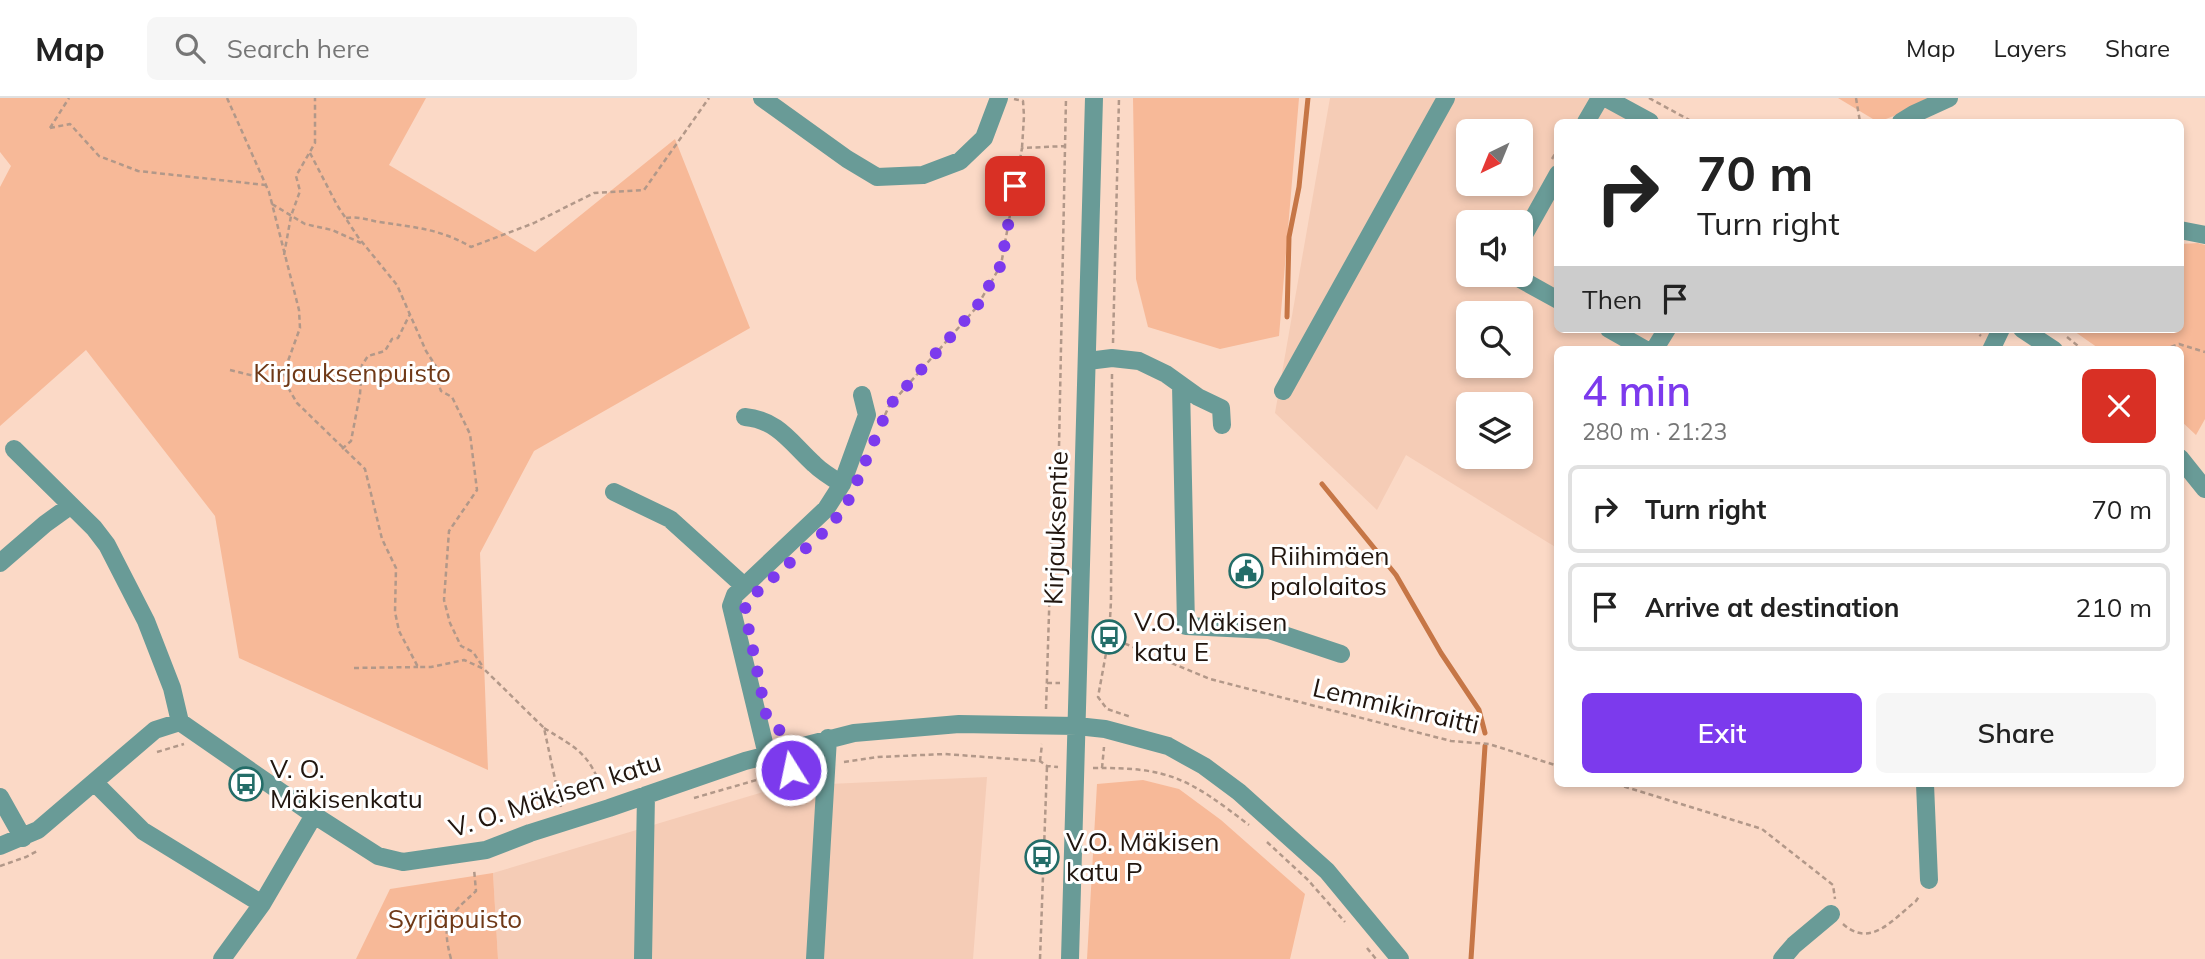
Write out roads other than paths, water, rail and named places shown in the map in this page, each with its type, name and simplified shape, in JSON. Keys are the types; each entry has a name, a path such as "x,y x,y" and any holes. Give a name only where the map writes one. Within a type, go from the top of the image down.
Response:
{"street":[{"path":"762,98 847,159 877,177 923,175 960,161 984,138 999,98"},
{"name":"Kirjauksentie","path":"1070,959 1094,98"},
{"path":"1283,391 1446,98"},
{"path":"1589,119 1600,98"},
{"path":"1606,98 1644,119"},
{"path":"1906,119 1949,98"},
{"path":"1533,219 1554,181"},
{"path":"2184,231 2205,234"},
{"path":"1533,286 1554,298"},
{"path":"1616,333 1639,346"},
{"path":"2033,333 2059,342"},
{"path":"1088,360 1112,358 1139,361 1221,408 1222,425"},
{"path":"1181,384 1186,626 1269,630 1341,654"},
{"path":"767,755 731,606 735,595 826,509 842,484 867,415 862,396"},
{"path":"745,417 762,419 785,434 816,467 842,484"},
{"path":"0,846 38,830 155,730 180,722 172,688 141,610 107,545 94,528 14,449"},
{"path":"2184,463 2205,489"},
{"path":"614,492 670,519 744,586"},
{"path":"0,564 70,506"},
{"name":"V. O. Mäkisen katu","path":"180,722 314,816 378,856 403,862 486,850 564,821 767,755 854,733 958,724 1105,729 1168,746 1204,766 1289,835 1327,871 1400,959"},
{"path":"815,959 828,738"},
{"path":"94,782 143,831 262,904"},
{"path":"1925,787 1929,880"},
{"path":"643,959 646,795"},
{"path":"0,797 23,838"},
{"path":"222,959 262,904 314,816"},
{"path":"1782,959 1831,914"}],"waterway":[{"path":"1287,317 1289,237 1299,187 1308,98"},
{"path":"1322,484 1396,575 1441,653 1479,710 1485,733"},
{"path":"1471,959 1485,746"}],"place":[{"name":"Riihimäen palolaitos","path":"1246,571"},
{"name":"V.O. Mäkisen katu E","path":"1109,637"},
{"name":"V. O. Mäkisenkatu","path":"246,784"},
{"name":"V.O. Mäkisen katu P","path":"1042,857"}],"park label":[{"name":"Kirjauksenpuisto","path":"352,373"},
{"name":"Syrjäpuisto","path":"455,919"}]}
